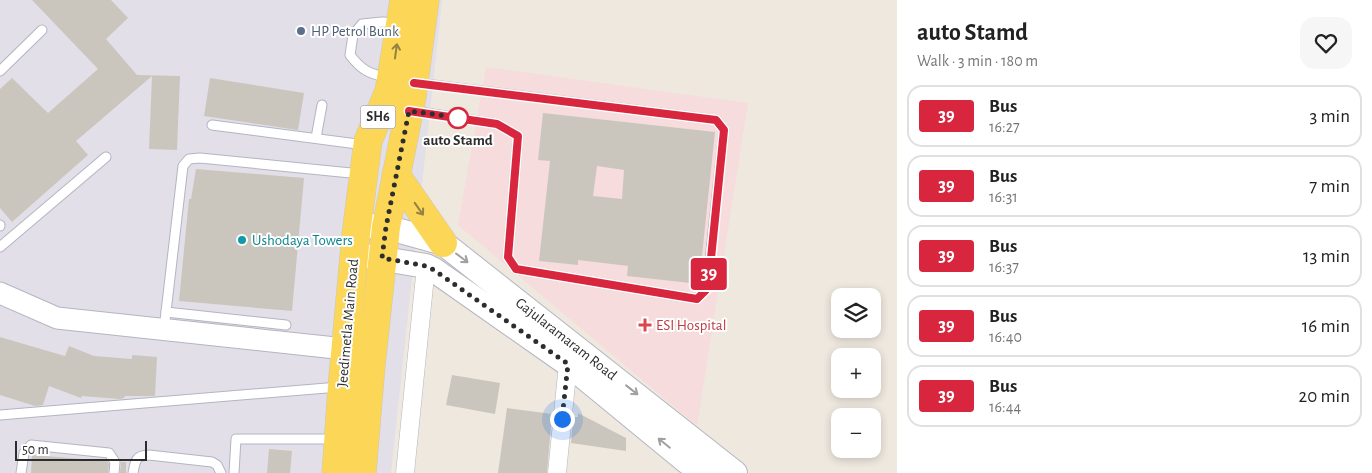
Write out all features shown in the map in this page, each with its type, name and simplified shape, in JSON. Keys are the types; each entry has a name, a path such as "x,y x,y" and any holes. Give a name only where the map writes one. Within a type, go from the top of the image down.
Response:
{"main road":[{"name":"Jeedimetla Main Road","path":"336,473 356,234 368,141 398,84 426,0"},
{"name":"Jeedimetla Main Road","path":"362,473 371,366 374,257 378,226 396,175 409,111 398,84 402,12"},
{"path":"378,226 398,84"},
{"path":"396,175 442,243"},
{"name":"Gajularamaram Road","path":"378,226 442,243 735,473"},
{"path":"349,473 374,257"},
{"name":"Gajularamaram Road","path":"374,257 426,266 568,364 691,469"}],"street":[{"path":"405,473 426,266"},
{"path":"0,293 57,318 165,321 211,326 345,349"},
{"path":"557,473 568,364"}],"lane":[{"path":"402,12 382,22 362,24 354,36 350,55 358,66 373,75 398,84 716,120 724,130 708,288 697,299 516,269 508,257 518,136 497,124 409,111"},
{"path":"0,71 42,30"},
{"path":"316,138 322,105"},
{"path":"212,125 368,146"},
{"path":"0,247 106,157"},
{"path":"165,321 183,166 190,159 200,158 364,175"},
{"path":"211,326 286,325"},
{"path":"0,415 342,386"},
{"path":"234,473 236,439 339,439"},
{"path":"21,473 24,453 31,445 109,453 115,462 114,473"},
{"path":"133,473 134,463 138,457 149,455 212,462 217,465 221,473"}],"shaded area":[{"path":"0,0 442,0 391,473 0,473"},
{"name":"ESI Hospital","path":"486,67 748,103 697,426 458,225"}],"building":[{"path":"32,0 111,0 128,18 106,39 137,75 180,76 177,150 149,149 152,76 76,141 88,155 12,222 0,208 0,89 12,78 48,113 98,69"},
{"path":"210,78 304,93 298,130 204,116"},
{"path":"543,113 715,132 699,284 627,276 628,266 578,260 578,265 539,261 550,161 538,160","holes":["597,166 624,170 622,199 593,196"]},
{"name":"Ushodaya Towers","path":"196,169 304,178 292,311 179,301 189,199 191,199"},
{"path":"0,337 65,356 69,346 94,356 132,359 132,355 157,357 155,396 125,396 119,399 82,396 81,398 49,386 43,405 35,406 0,395"},
{"path":"452,375 500,383 495,414 446,405"},
{"path":"507,408 552,414 547,473 498,473"},
{"path":"578,413 626,438 626,451 571,443 573,417 578,417"},
{"path":"269,449 292,451 290,473 267,473"},
{"path":"32,455 107,461 109,464 108,473 31,473"},
{"path":"121,462 126,462 126,473 120,473"}],"bus line":[{"name":"39","path":"409,111 497,124 518,136 508,257 516,269 697,299 708,288 724,130 716,120 414,83"}],"place":[{"name":"HP Petrol Bunk","path":"301,31"},
{"name":"auto Stamd","path":"458,118"},
{"name":"Ushodaya Towers","path":"242,240"},
{"name":"ESI Hospital","path":"645,325"}],"route":[{"path":"458,118 463,118 409,111 386,227 382,258 426,266 434,270 568,364 562,419"}]}
